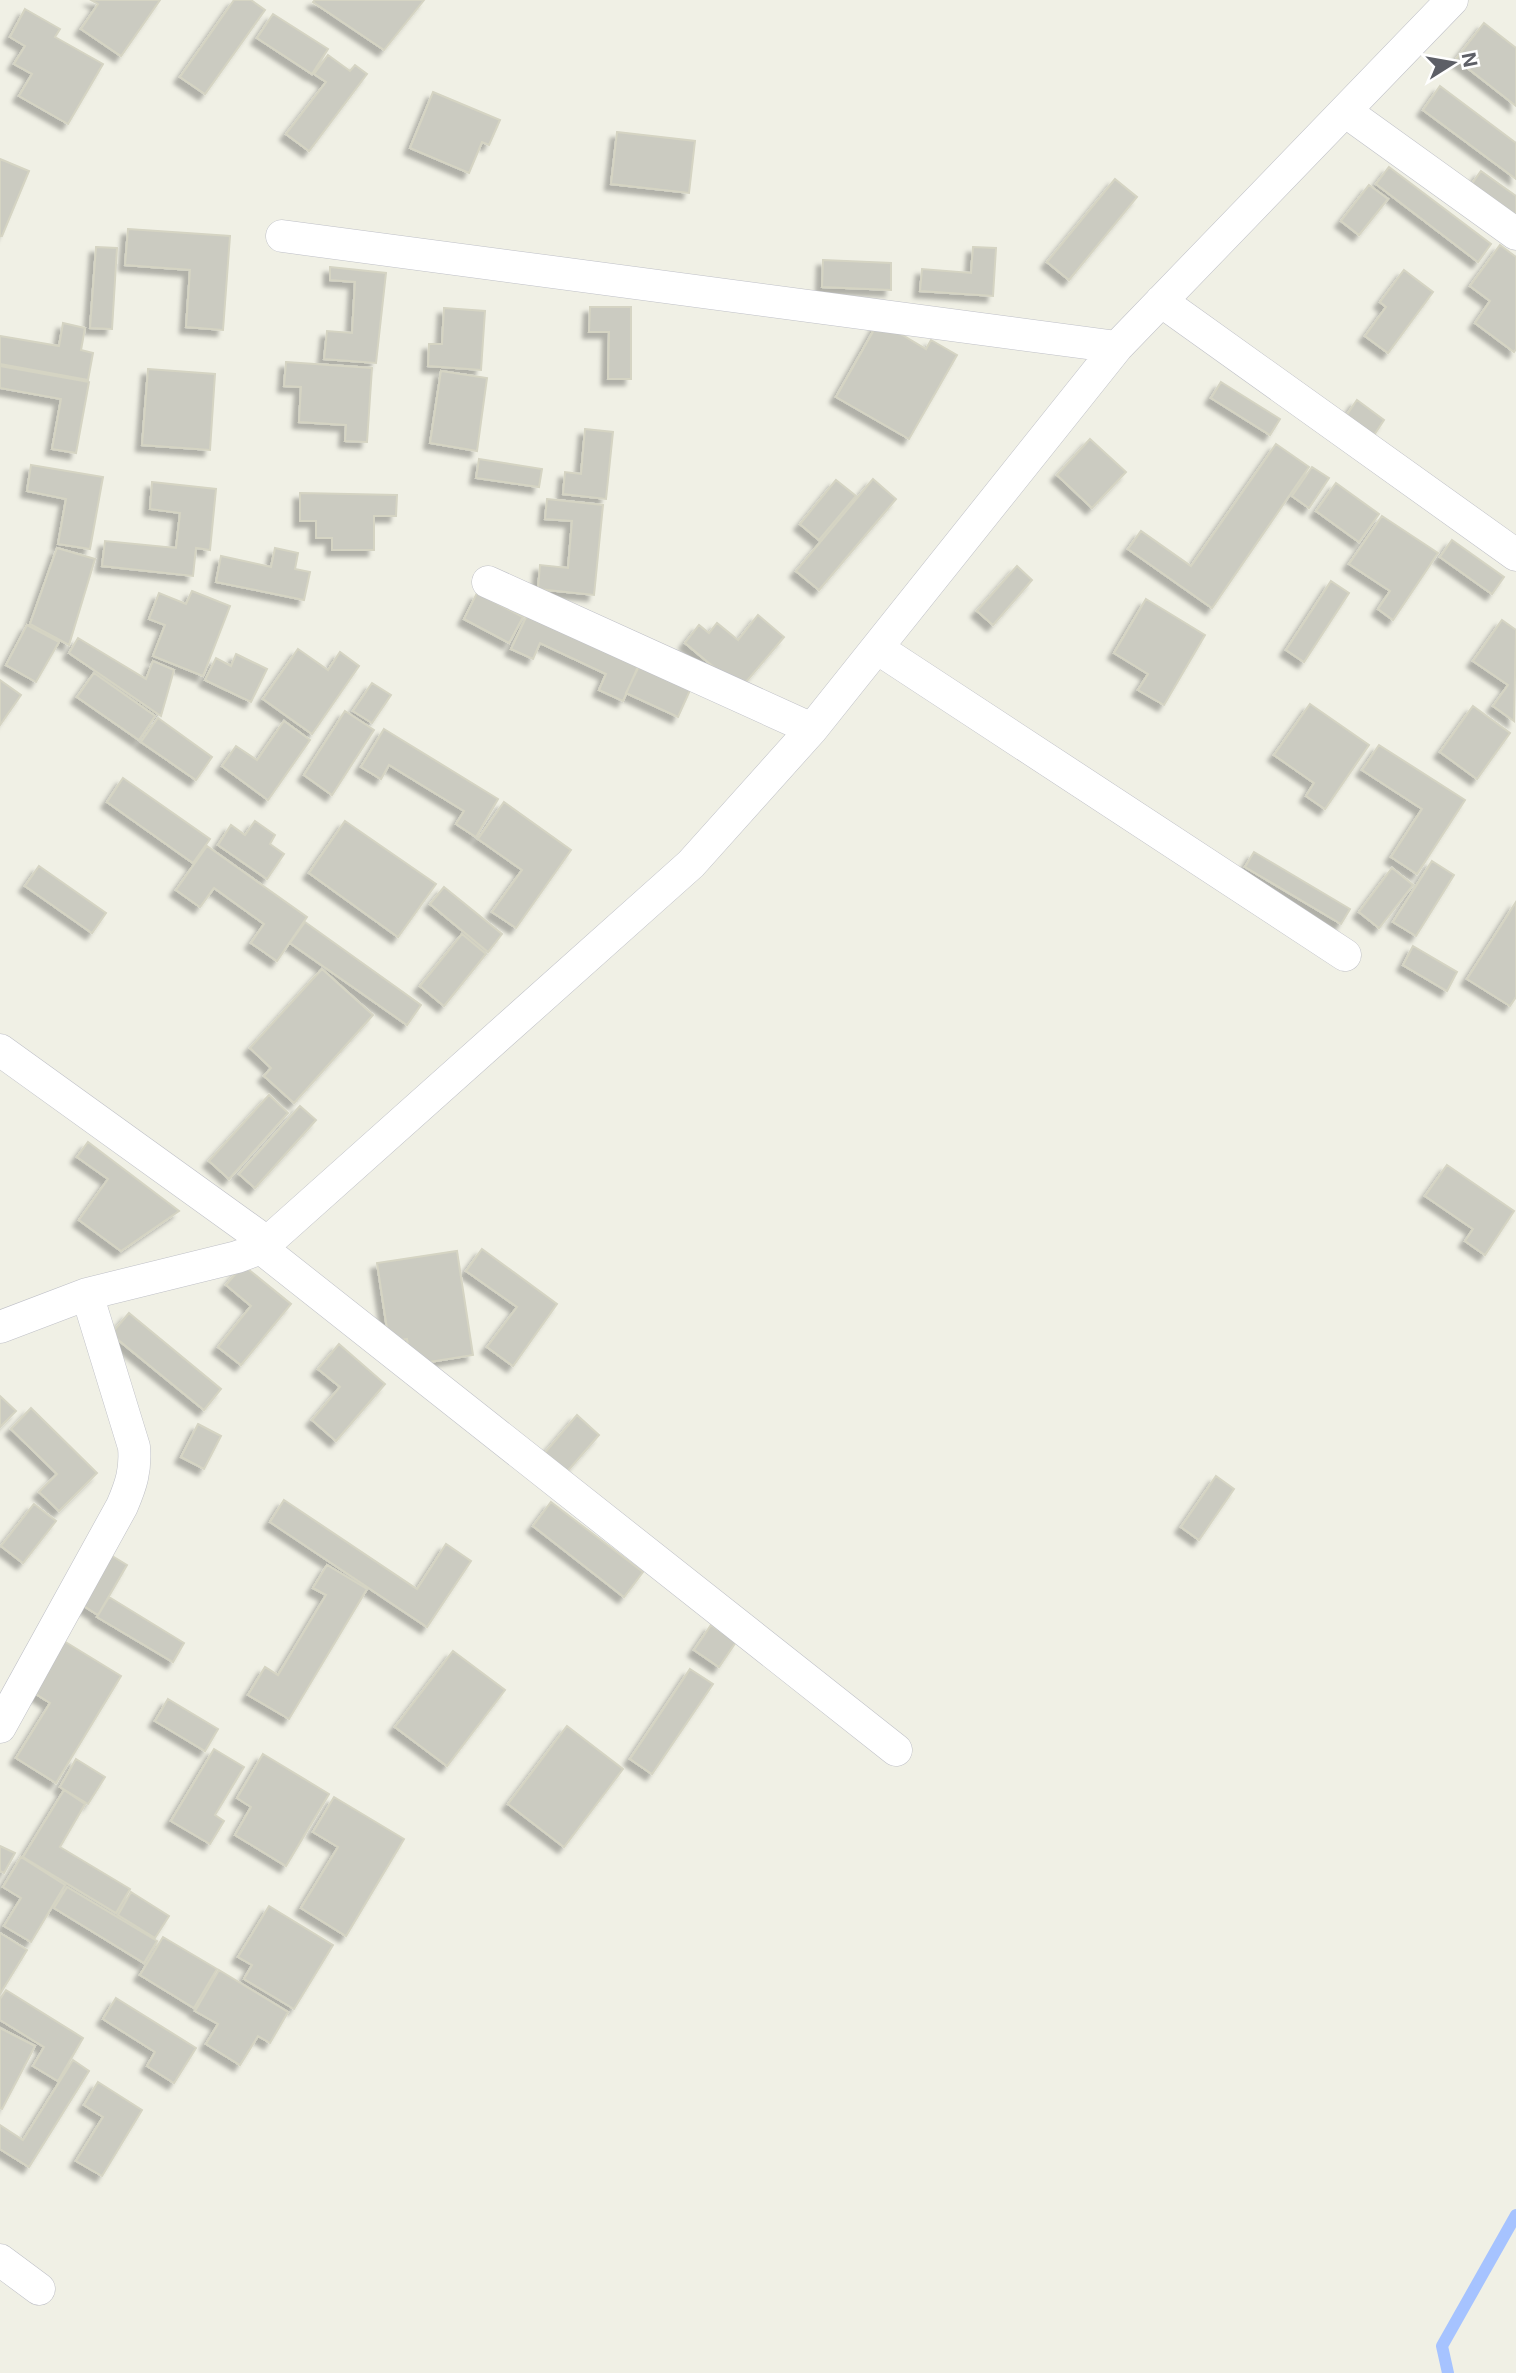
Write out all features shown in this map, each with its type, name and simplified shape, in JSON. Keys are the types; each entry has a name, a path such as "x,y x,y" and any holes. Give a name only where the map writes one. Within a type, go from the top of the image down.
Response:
{"street":[{"path":"8,1315 237,1257 265,1246 691,864 812,729 1117,346 1452,0"},
{"path":"1345,111 1516,234"},
{"path":"282,236 1117,346"},
{"path":"1161,302 1516,555"},
{"path":"488,582 812,729"},
{"path":"877,648 1345,955"},
{"path":"0,1050 265,1246 896,1750"},
{"path":"0,1727 133,1482 134,1447 87,1294"},
{"path":"0,2260 39,2289"}],"building":[{"path":"91,0 160,0 121,56 81,29 98,4"},
{"path":"234,0 251,0 265,10 205,94 180,77"},
{"path":"424,0 384,50 313,2"},
{"path":"25,9 60,29 55,37 103,64 68,124 19,96 32,74 14,64 25,46 10,37"},
{"path":"273,14 328,49 312,74 257,38"},
{"path":"1484,23 1516,48 1516,106 1456,59"},
{"path":"328,55 350,71 355,65 367,74 309,151 286,134 326,82 314,74"},
{"path":"1440,86 1516,143 1516,179 1423,110"},
{"path":"433,92 500,120 489,145 482,142 469,173 410,148"},
{"path":"617,132 695,141 689,193 611,184"},
{"path":"0,159 29,171 2,236 0,236"},
{"path":"1389,167 1491,244 1478,262 1376,184"},
{"path":"1481,171 1516,196 1516,228 1466,192"},
{"path":"1115,179 1137,197 1069,280 1047,262"},
{"path":"1369,185 1388,199 1359,235 1341,221"},
{"path":"128,229 230,236 223,330 186,327 190,270 125,265"},
{"path":"1500,245 1516,257 1514,352 1475,323 1490,301 1470,286"},
{"path":"96,247 117,248 112,329 90,328"},
{"path":"973,247 996,248 993,296 920,291 922,269 971,273"},
{"path":"823,260 891,263 891,290 822,287"},
{"path":"330,267 386,273 376,363 324,359 327,331 352,333 355,282 330,280"},
{"path":"1404,270 1433,292 1388,353 1365,336 1386,307 1380,302"},
{"path":"590,307 631,307 631,379 608,379 609,332 589,332"},
{"path":"444,308 485,311 481,370 428,366 429,344 442,344"},
{"path":"879,321 926,349 931,340 957,355 909,439 836,397"},
{"path":"63,323 85,328 81,350 93,353 88,380 0,364 0,336 59,346"},
{"path":"286,362 372,368 367,442 345,441 346,425 299,422 301,387 284,386"},
{"path":"0,366 89,382 76,453 52,449 61,399 0,388"},
{"path":"148,369 215,374 210,450 142,445"},
{"path":"441,371 487,378 477,451 430,443"},
{"path":"1221,382 1280,419 1270,435 1211,398"},
{"path":"1357,400 1384,420 1374,435 1346,416"},
{"path":"585,429 613,432 606,499 563,494 565,472 581,474"},
{"path":"1090,439 1126,472 1092,508 1057,475"},
{"path":"1276,444 1309,467 1212,608 1128,549 1141,531 1191,566"},
{"path":"479,459 542,469 539,487 476,478"},
{"path":"31,465 103,477 90,549 58,544 66,499 27,491"},
{"path":"1312,467 1329,478 1309,508 1292,496"},
{"path":"873,479 896,499 819,590 796,571"},
{"path":"836,480 856,496 819,540 800,524"},
{"path":"152,482 216,489 210,550 196,548 193,576 102,566 105,541 176,548 180,513 150,509"},
{"path":"1336,483 1379,514 1359,542 1316,511"},
{"path":"300,493 397,495 396,516 374,516 374,550 332,550 332,538 316,538 316,521 300,521"},
{"path":"547,499 603,505 594,595 538,589 540,565 568,568 572,521 545,519"},
{"path":"1382,516 1438,553 1393,620 1378,609 1390,591 1349,564"},
{"path":"1452,540 1504,577 1492,594 1440,557"},
{"path":"57,548 95,559 69,645 30,624"},
{"path":"275,548 298,553 295,569 310,572 304,600 216,582 221,556 271,567"},
{"path":"1017,566 1032,580 993,625 977,611"},
{"path":"1331,581 1349,593 1304,662 1286,650"},
{"path":"192,591 230,606 203,676 153,656 165,625 149,619 159,593 186,604"},
{"path":"477,593 523,617 509,643 464,619"},
{"path":"1146,599 1205,635 1164,705 1138,690 1148,674 1114,653"},
{"path":"529,611 640,662 623,701 599,690 606,674 540,643 533,659 511,649"},
{"path":"758,615 784,637 740,689 685,643 699,625 709,633 717,623 738,640"},
{"path":"1502,620 1516,630 1514,721 1493,706 1508,685 1473,661"},
{"path":"27,625 59,642 36,682 6,665"},
{"path":"78,638 146,679 153,661 174,670 161,716 69,653"},
{"path":"298,649 328,670 340,652 359,666 312,734 263,699"},
{"path":"236,654 267,669 251,702 205,680 216,658 231,666"},
{"path":"640,664 691,688 678,717 626,693"},
{"path":"94,673 155,716 139,740 77,697"},
{"path":"0,680 21,695 0,725"},
{"path":"372,683 391,695 372,723 353,711"},
{"path":"1310,704 1369,745 1325,809 1306,796 1314,783 1274,755"},
{"path":"1473,706 1510,733 1477,779 1440,752"},
{"path":"345,711 374,730 332,795 304,775"},
{"path":"158,718 212,757 196,780 141,742"},
{"path":"284,721 310,740 268,800 222,766 236,746 257,760"},
{"path":"384,729 498,799 476,837 456,824 464,811 389,765 381,779 361,767"},
{"path":"1379,745 1465,800 1417,874 1391,857 1422,809 1362,770"},
{"path":"123,778 210,839 193,863 107,802"},
{"path":"504,802 571,850 516,928 492,912 522,870 478,839"},
{"path":"255,821 275,835 270,844 284,854 267,879 218,845 231,825 245,835"},
{"path":"345,821 436,884 398,937 309,873"},
{"path":"207,846 307,917 277,961 251,943 264,924 214,888 200,907 176,890"},
{"path":"1254,852 1350,909 1341,924 1245,867"},
{"path":"1432,861 1454,875 1416,936 1393,922"},
{"path":"39,866 106,913 92,933 25,886"},
{"path":"1392,868 1413,885 1379,928 1359,912"},
{"path":"444,887 502,934 488,952 430,904"},
{"path":"1516,902 1516,997 1510,1006 1467,979"},
{"path":"305,922 421,1005 407,1025 290,943"},
{"path":"462,934 486,954 444,1006 420,986"},
{"path":"1413,946 1457,972 1447,991 1403,965"},
{"path":"322,969 373,1015 294,1103 264,1076 271,1068 250,1048"},
{"path":"269,1095 288,1113 229,1179 209,1161"},
{"path":"300,1106 316,1120 255,1188 239,1174"},
{"path":"88,1142 179,1211 121,1251 79,1220 108,1179 77,1157"},
{"path":"1447,1165 1514,1211 1485,1255 1465,1241 1473,1229 1425,1196"},
{"path":"482,1249 557,1304 513,1366 487,1347 517,1307 466,1271"},
{"path":"457,1251 473,1355 411,1365 407,1339 389,1342 377,1263"},
{"path":"243,1265 291,1304 241,1365 218,1347 251,1306 226,1285"},
{"path":"129,1313 221,1389 204,1410 111,1334"},
{"path":"339,1344 385,1384 336,1441 312,1420 340,1387 318,1369"},
{"path":"0,1396 16,1411 0,1427"},
{"path":"31,1408 97,1473 59,1511 39,1492 57,1474 11,1429"},
{"path":"577,1415 599,1435 565,1474 543,1455"},
{"path":"198,1424 221,1436 204,1469 181,1457"},
{"path":"1216,1476 1234,1489 1199,1540 1181,1527"},
{"path":"284,1500 417,1589 446,1544 471,1561 427,1627 270,1522"},
{"path":"551,1502 643,1572 624,1597 533,1526"},
{"path":"34,1504 56,1521 23,1563 1,1546"},
{"path":"109,1554 127,1565 98,1615 79,1603"},
{"path":"327,1565 367,1589 289,1719 248,1695 265,1667 278,1675 326,1595 313,1588"},
{"path":"109,1597 184,1643 173,1662 97,1617"},
{"path":"711,1625 736,1642 719,1667 694,1650"},
{"path":"59,1638 121,1676 56,1783 16,1758 50,1703 28,1689"},
{"path":"453,1651 505,1690 447,1766 395,1727"},
{"path":"690,1669 713,1684 652,1774 630,1759"},
{"path":"168,1699 218,1729 205,1751 155,1721"},
{"path":"567,1726 623,1769 564,1847 508,1804"},
{"path":"214,1749 244,1767 215,1815 224,1821 210,1844 171,1821"},
{"path":"263,1754 329,1794 286,1866 235,1835 251,1807 237,1798"},
{"path":"76,1759 105,1777 88,1804 60,1787"},
{"path":"64,1790 85,1804 60,1847 130,1889 116,1913 23,1857"},
{"path":"334,1797 404,1839 346,1936 301,1908 338,1847 313,1832"},
{"path":"0,1846 15,1853 4,1873 0,1871"},
{"path":"21,1857 65,1885 31,1942 4,1926 21,1898 3,1887"},
{"path":"67,1887 157,1941 144,1963 54,1908"},
{"path":"131,1892 169,1916 155,1938 118,1915"},
{"path":"269,1906 333,1945 294,2009 244,1979 252,1965 238,1957"},
{"path":"0,1933 27,1950 0,1994"},
{"path":"163,1937 217,1969 194,2008 140,1975"},
{"path":"219,1970 288,2012 270,2043 258,2036 240,2065 206,2044 218,2024 195,2011"},
{"path":"6,1990 83,2038 58,2081 33,2066 44,2047 0,2020 0,1999"},
{"path":"116,1998 196,2048 174,2083 147,2066 155,2052 103,2019"},
{"path":"0,2028 35,2046 2,2109 0,2108"},
{"path":"73,2060 89,2071 29,2167 0,2149 0,2125 23,2140"},
{"path":"98,2082 142,2110 102,2176 76,2161 103,2117 84,2105"}],"waterway":[{"path":"1448,2373 1442,2346 1516,2215"}]}
